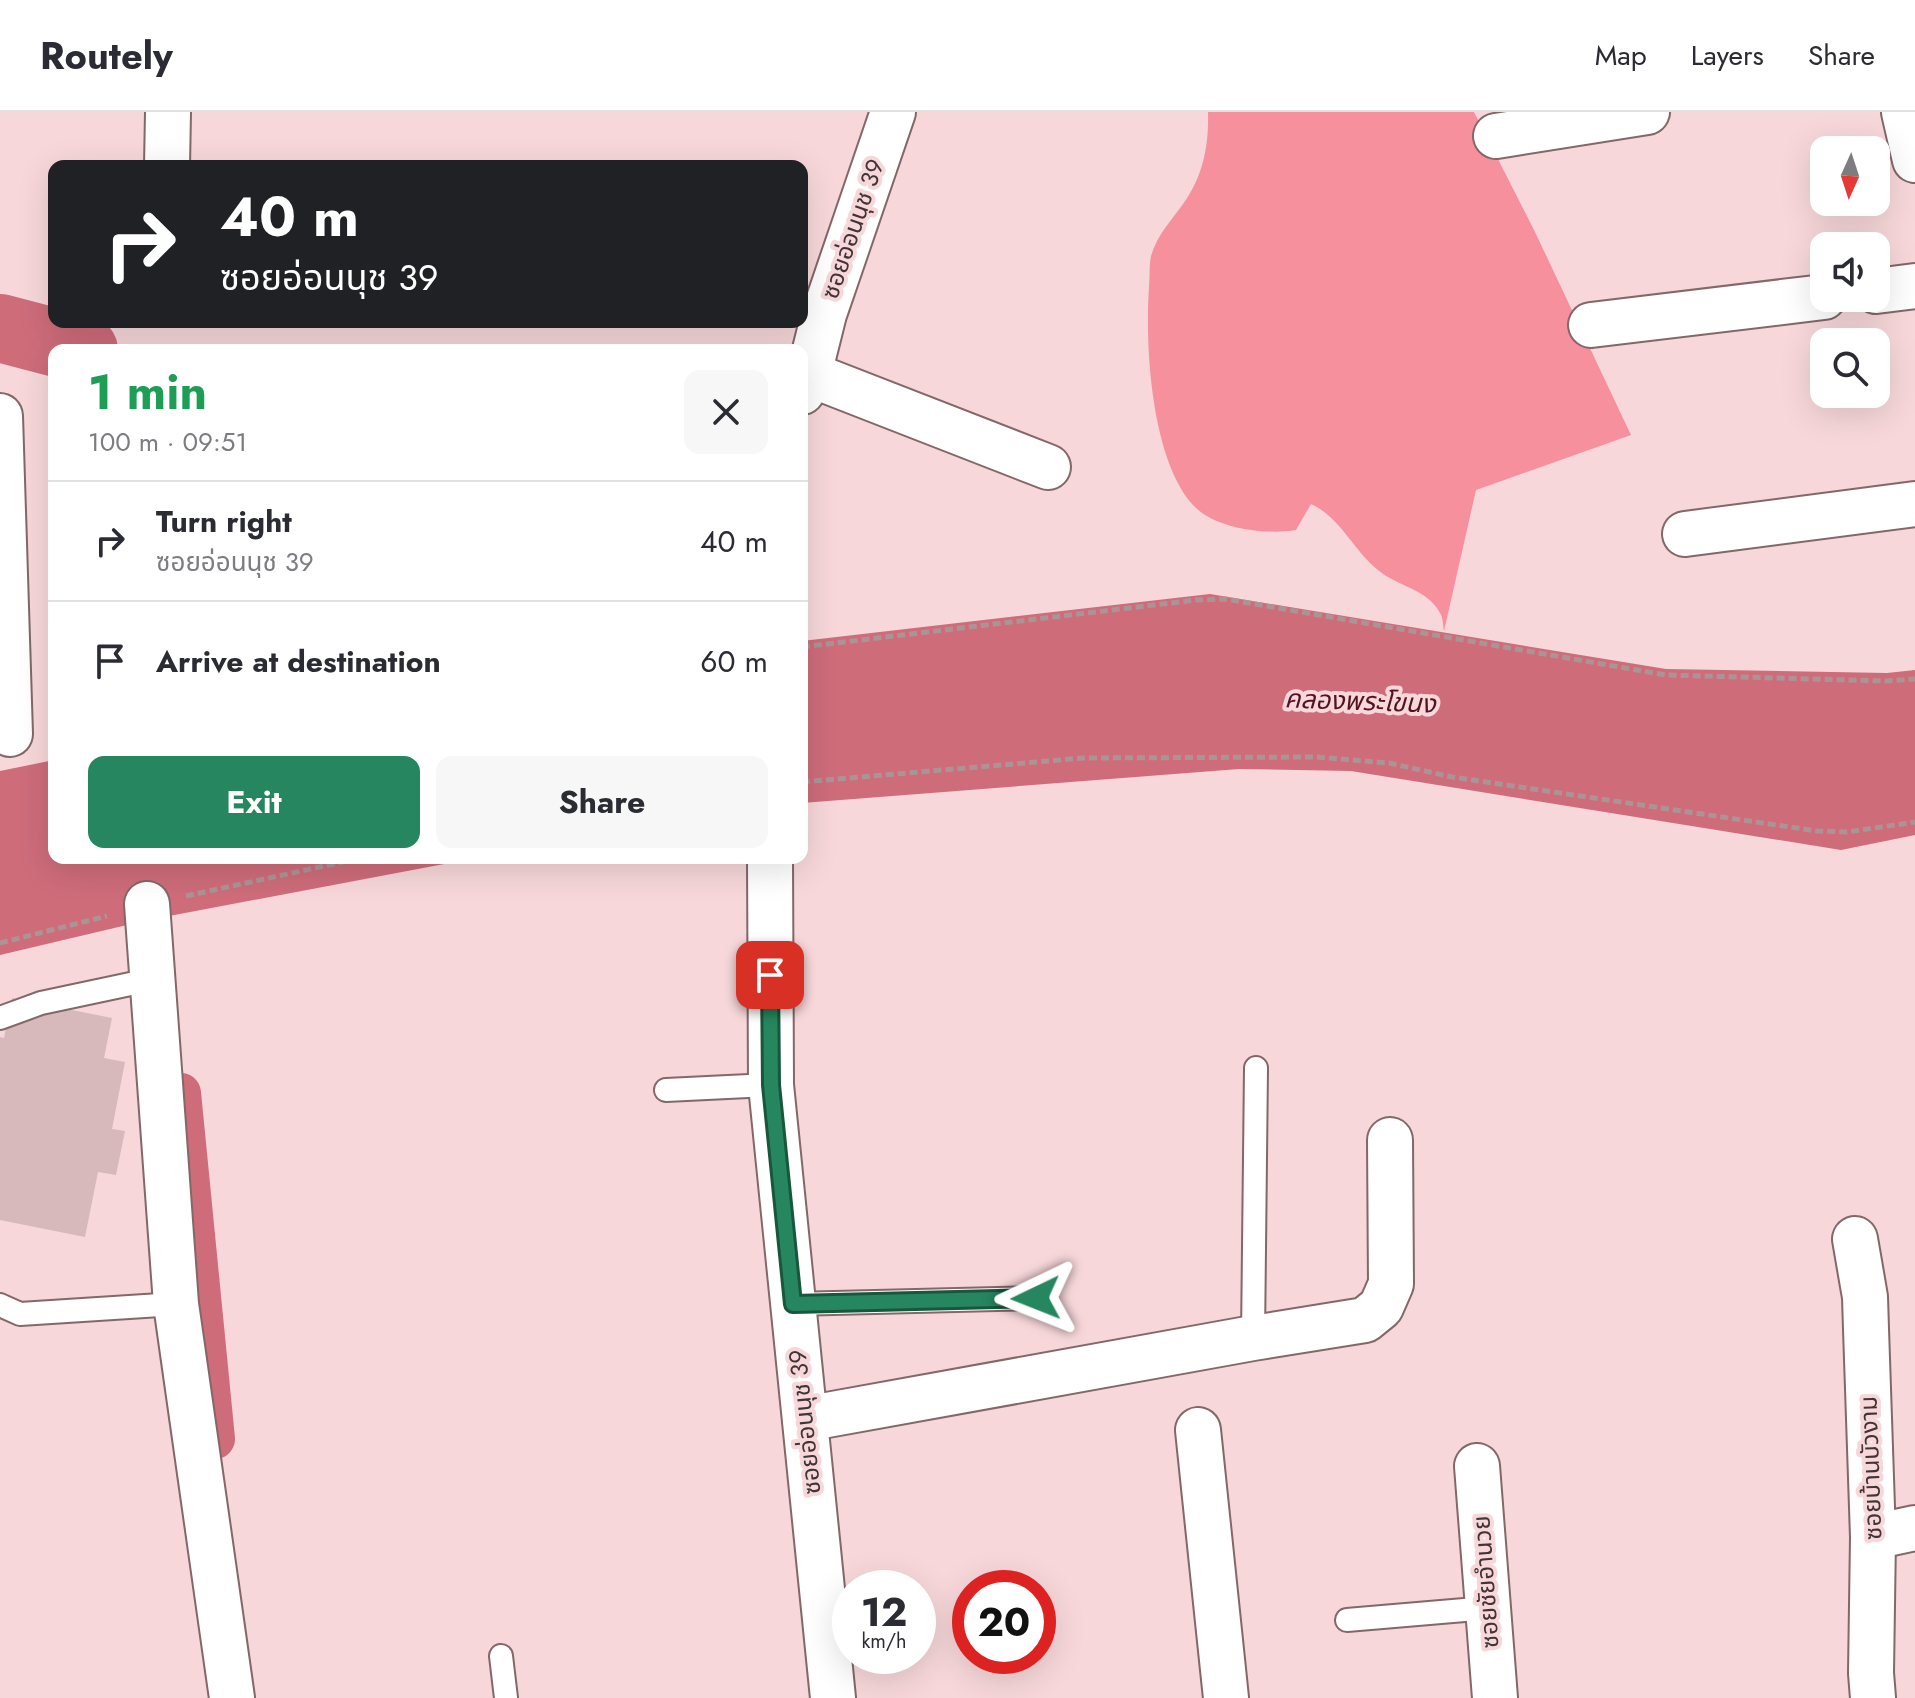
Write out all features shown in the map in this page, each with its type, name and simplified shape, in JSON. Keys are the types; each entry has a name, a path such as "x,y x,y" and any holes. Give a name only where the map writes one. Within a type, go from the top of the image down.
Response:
{"street":[{"path":"167,160 168,112"},
{"name":"ซอยอ่อนนุช 39","path":"808,375 824,314 893,112"},
{"path":"1496,136 1647,112"},
{"path":"1904,112 1915,160"},
{"path":"1890,289 1915,286"},
{"path":"1591,325 1810,299"},
{"path":"808,384 1048,467"},
{"path":"0,416 10,734"},
{"path":"1685,534 1915,504"},
{"name":"ซอยอ่อนนุช 39","path":"770,864 771,1085 833,1698"},
{"path":"145,905 154,979 176,1304 232,1698"},
{"path":"805,1419 1365,1320 1381,1307 1391,1284 1390,1140"},
{"name":"ซอยบ้านบัวงาม","path":"1855,1239 1865,1297 1873,1537 1873,1698"},
{"path":"1198,1430 1226,1698"},
{"name":"ซอยชัยอำนวย","path":"1477,1466 1495,1698"},
{"path":"1873,1537 1915,1528"}],"lane":[{"path":"0,1018 41,1003 154,979"},
{"path":"1253,1338 1256,1068"},
{"path":"666,1090 771,1085"},
{"path":"793,1304 1036,1298"},
{"path":"0,1305 20,1314 176,1304"},
{"path":"1347,1620 1488,1608"},
{"path":"501,1656 506,1698"}],"path":[{"path":"808,646 1226,599 1666,675 1886,681 1915,679"},
{"path":"808,781 1083,758 1316,757 1389,763 1452,777 1817,831 1847,832 1915,822"},
{"path":"0,943 145,905 333,864"}],"shaded area":[{"path":"1208,112 1474,112 1535,232 1631,435 1476,490 1444,631 1442,617 1428,598 1378,570 1330,517 1311,504 1296,530 1256,531 1227,525 1202,513 1179,485 1160,431 1150,370 1150,264 1157,241 1190,194 1200,172 1206,148"}],"water":[{"name":"คลองพระโขนง","path":"1210,594 1666,669 1887,673 1915,670 1915,835 1841,850 1351,771 1239,769 808,803 808,640"},
{"path":"48,761 48,864 444,864 148,920 0,955 0,771"}],"building":[{"path":"12,998 112,1018 104,1058 125,1062 112,1129 125,1131 116,1175 98,1172 85,1237 0,1220 0,1037 4,1038"}],"waterway":[{"path":"0,328 61,344"},
{"path":"181,1093 215,1439"}],"route":[{"path":"770,975 771,1085 793,1304 1036,1298"}]}
